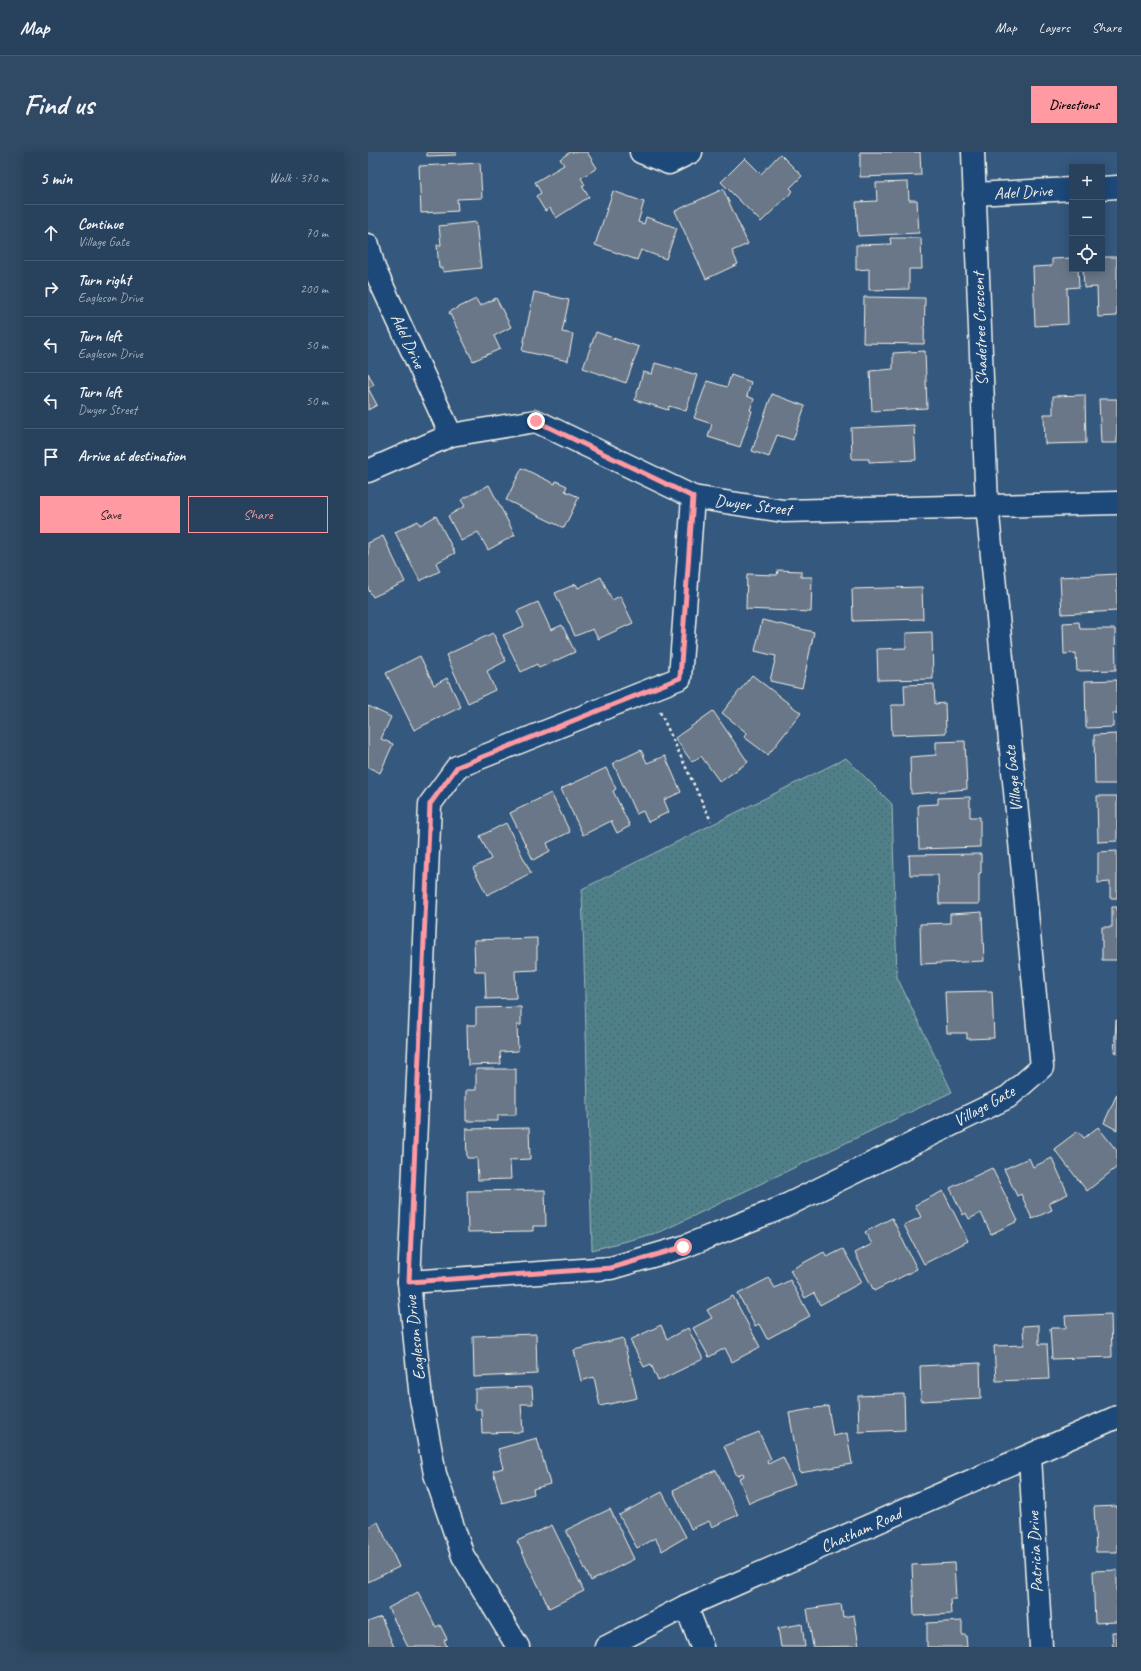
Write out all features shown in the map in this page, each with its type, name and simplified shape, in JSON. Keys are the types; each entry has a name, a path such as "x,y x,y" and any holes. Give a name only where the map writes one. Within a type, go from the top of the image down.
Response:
{"street":[{"path":"641,152 669,163 691,152"},
{"name":"Shadetree Crescent","path":"973,152 986,505"},
{"path":"1105,188 1117,187"},
{"name":"Adel Drive","path":"974,194 1069,190"},
{"name":"Adel Drive","path":"368,245 374,268 451,435"},
{"name":"Dwyer Street","path":"368,471 451,435 536,421 693,497 783,511 1117,503"},
{"name":"Eagleson Drive","path":"518,1647 463,1556 435,1474 421,1399 409,1282 430,804 457,767 680,678 693,497"},
{"name":"Village Gate","path":"409,1282 611,1268 683,1247 781,1208 1008,1097 1042,1067 986,505"},
{"name":"Chatham Road","path":"606,1647 686,1606 1117,1418"},
{"name":"Patricia Drive","path":"1030,1456 1041,1647"},
{"path":"686,1606 702,1647"}],"path":[{"path":"649,690 711,821"}],"green space":[{"path":"846,758 892,804 897,977 952,1092 660,1232 592,1250 582,889"}],"building":[{"path":"427,152 456,152 456,155 427,156"},
{"path":"570,152 587,152 597,168 581,178 585,185 582,186 589,197 556,218 550,208 545,211 536,196 541,193 535,182 564,165 560,159"},
{"path":"860,152 920,152 921,175 860,177"},
{"path":"780,154 802,176 790,188 793,191 761,222 721,182 745,158 761,174"},
{"path":"480,163 482,198 457,199 458,211 421,213 419,166"},
{"path":"908,182 909,200 917,200 919,233 858,236 856,202 877,201 876,183"},
{"path":"723,189 748,244 732,251 738,264 706,279 675,211"},
{"path":"613,191 644,202 638,222 644,224 646,217 677,228 666,259 641,250 637,260 595,245"},
{"path":"476,222 481,268 443,272 443,268 439,268 437,245 441,245 439,226"},
{"path":"890,238 921,238 922,269 909,269 909,289 869,290 869,269 856,270 856,245 891,244"},
{"path":"1105,257 1117,257 1117,316 1098,317 1097,287 1084,288 1083,272 1105,272"},
{"path":"1069,258 1069,272 1078,272 1079,287 1067,288 1068,324 1035,326 1033,267 1052,266 1052,259"},
{"path":"534,292 569,300 562,332 573,334 568,361 522,351"},
{"path":"864,297 925,298 924,344 863,343"},
{"path":"496,298 511,327 494,336 500,349 473,361 449,312 476,299 480,306"},
{"path":"596,332 639,347 626,383 583,368"},
{"path":"925,351 927,408 872,411 870,371 893,369 893,353"},
{"path":"655,363 697,375 686,411 669,406 668,410 635,400 643,372 652,374"},
{"path":"368,373 374,385 368,388"},
{"path":"731,375 751,382 747,396 754,399 750,410 752,411 740,447 708,437 712,424 694,418 707,381 727,387"},
{"path":"368,388 377,405 368,410"},
{"path":"772,394 805,406 793,440 777,435 769,457 752,451"},
{"path":"1085,395 1086,443 1045,444 1044,414 1053,414 1053,396"},
{"path":"1099,399 1117,399 1117,443 1101,443"},
{"path":"914,425 916,460 869,462 869,459 852,459 851,428"},
{"path":"522,468 555,484 556,481 567,486 565,491 579,497 564,528 506,500"},
{"path":"489,485 515,535 488,550 478,532 461,541 448,516 465,506 461,500"},
{"path":"436,516 455,553 436,563 440,571 420,581 395,532 418,521 420,525"},
{"path":"383,536 405,582 373,597 368,589 368,543"},
{"path":"778,570 801,571 801,577 812,577 811,612 746,609 747,574 777,575"},
{"path":"1117,574 1117,611 1062,614 1060,577"},
{"path":"601,577 612,600 620,596 633,623 598,639 593,629 575,636 555,593 576,584 578,588"},
{"path":"922,587 923,619 853,621 852,589"},
{"path":"538,602 551,630 562,625 575,652 539,668 537,664 521,672 503,635 524,626 517,611"},
{"path":"762,620 814,632 802,688 770,681 776,656 755,651"},
{"path":"1079,622 1080,629 1115,629 1116,670 1077,671 1076,653 1064,654 1063,623"},
{"path":"932,632 933,679 878,680 877,649 906,648 906,633"},
{"path":"493,633 506,661 487,671 495,690 468,703 446,655"},
{"path":"420,656 434,685 447,678 461,707 414,730 386,673"},
{"path":"752,675 801,713 768,755 744,737 747,733 722,713"},
{"path":"1117,680 1117,713 1113,713 1113,727 1086,728 1085,681"},
{"path":"934,684 935,704 945,703 946,733 892,735 891,705 905,705 904,685"},
{"path":"368,706 391,717 381,739 393,744 380,773 368,767"},
{"path":"713,711 748,762 720,782 701,756 692,762 675,738"},
{"path":"1117,734 1117,784 1095,784 1094,735"},
{"path":"965,741 967,789 911,794 910,757 936,755 936,742"},
{"path":"641,750 647,763 665,756 681,792 664,800 669,812 648,822 643,811 636,814 613,763"},
{"path":"606,768 616,789 613,791 630,826 617,833 611,821 583,835 561,789"},
{"path":"551,793 570,832 547,843 550,851 533,860 510,813"},
{"path":"1097,796 1117,796 1117,841 1098,842"},
{"path":"970,797 970,817 980,817 980,847 919,849 918,805 938,804 938,798"},
{"path":"506,823 531,873 487,895 473,868 491,859 480,836"},
{"path":"1117,851 1117,898 1110,898 1110,882 1098,883 1098,852"},
{"path":"981,854 981,873 979,873 979,904 939,904 938,875 910,875 909,855"},
{"path":"1112,907 1117,907 1117,960 1102,960 1102,927 1112,927"},
{"path":"982,912 984,961 921,964 920,924 950,923 950,914"},
{"path":"537,938 537,970 515,971 516,998 486,999 485,971 475,971 474,940"},
{"path":"992,991 994,1038 967,1039 967,1033 947,1033 945,992"},
{"path":"521,1007 521,1025 517,1025 518,1051 500,1052 501,1064 468,1065 467,1025 476,1025 476,1008"},
{"path":"1117,1020 1117,1053 1114,1052"},
{"path":"476,1069 516,1069 516,1115 498,1115 498,1121 466,1121 466,1090 476,1090"},
{"path":"1117,1094 1117,1130 1104,1123"},
{"path":"1098,1127 1117,1151 1117,1167 1087,1191 1054,1149 1078,1131 1084,1138"},
{"path":"529,1128 530,1159 510,1160 511,1179 478,1180 477,1158 467,1158 466,1129"},
{"path":"1029,1158 1033,1167 1052,1158 1068,1194 1049,1203 1052,1210 1032,1219 1021,1194 1017,1196 1004,1169"},
{"path":"992,1168 1018,1221 991,1234 981,1213 969,1219 966,1213 963,1215 950,1188"},
{"path":"545,1190 546,1226 533,1226 533,1231 468,1232 467,1191"},
{"path":"943,1191 968,1241 924,1264 904,1225 921,1217 915,1205"},
{"path":"892,1218 917,1269 874,1291 855,1253 872,1244 865,1232"},
{"path":"843,1249 862,1282 820,1305 814,1293 805,1298 790,1270 824,1252 827,1257"},
{"path":"769,1278 775,1288 790,1280 810,1316 767,1339 759,1324 755,1326 738,1294"},
{"path":"733,1296 760,1347 732,1362 725,1348 709,1357 693,1328 712,1318 707,1310"},
{"path":"1111,1314 1112,1357 1052,1359 1050,1328 1066,1328 1065,1316"},
{"path":"661,1325 667,1339 688,1328 703,1359 658,1381 651,1364 644,1367 630,1340"},
{"path":"1039,1325 1039,1344 1047,1344 1049,1379 996,1381 994,1346 1024,1345 1023,1326"},
{"path":"536,1334 537,1374 474,1377 473,1336"},
{"path":"623,1338 637,1398 600,1406 594,1377 581,1381 574,1350"},
{"path":"980,1363 981,1398 921,1401 920,1366"},
{"path":"532,1387 533,1404 521,1404 523,1432 482,1433 481,1409 475,1409 475,1389"},
{"path":"904,1394 905,1430 859,1432 858,1396"},
{"path":"828,1406 833,1436 847,1433 852,1464 800,1473 789,1413"},
{"path":"759,1432 771,1459 767,1461 768,1464 783,1457 795,1484 749,1503 739,1478 744,1476 743,1473 737,1476 724,1446"},
{"path":"537,1438 550,1484 533,1489 534,1494 502,1503 493,1471 503,1468 498,1449"},
{"path":"716,1470 738,1515 712,1527 709,1521 691,1529 673,1490"},
{"path":"662,1492 686,1537 662,1551 655,1538 637,1548 619,1515"},
{"path":"1117,1506 1117,1552 1096,1552 1094,1507"},
{"path":"610,1509 634,1559 591,1581 566,1530"},
{"path":"378,1522 399,1567 368,1582 368,1527"},
{"path":"552,1525 584,1591 549,1608 517,1541"},
{"path":"954,1563 956,1599 950,1599 951,1614 914,1616 912,1565"},
{"path":"1117,1570 1117,1622 1095,1623 1093,1571"},
{"path":"418,1592 436,1627 440,1625 447,1639 444,1640 447,1647 408,1647 388,1608"},
{"path":"841,1604 843,1617 854,1615 859,1646 813,1647 807,1609"},
{"path":"381,1617 394,1647 368,1647 368,1622"},
{"path":"962,1621 962,1635 966,1635 967,1647 927,1647 927,1623"},
{"path":"802,1624 805,1647 781,1647 778,1628"},
{"path":"1112,1632 1117,1632 1117,1647 1113,1647"}],"route":[{"path":"536,421 693,497 680,678 457,767 430,804 409,1282 611,1268 683,1247"}]}
